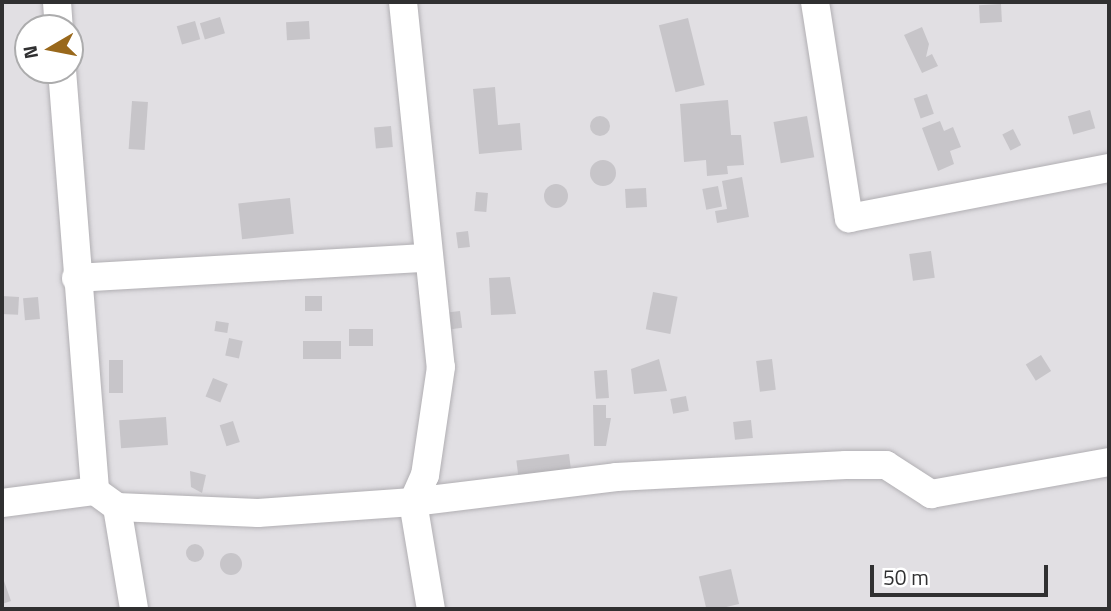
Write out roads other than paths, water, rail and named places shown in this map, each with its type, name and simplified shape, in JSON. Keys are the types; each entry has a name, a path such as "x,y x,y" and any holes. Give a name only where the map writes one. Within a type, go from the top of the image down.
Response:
{"street":[{"path":"403,2 441,367 425,475 413,502 431,609"},
{"path":"816,2 849,218 1109,168"},
{"path":"63,84 76,278 106,499 134,609"},
{"path":"76,278 428,258"},
{"path":"2,503 106,499 258,513 413,502 616,478 846,465 886,465 931,494 1109,462"}]}
